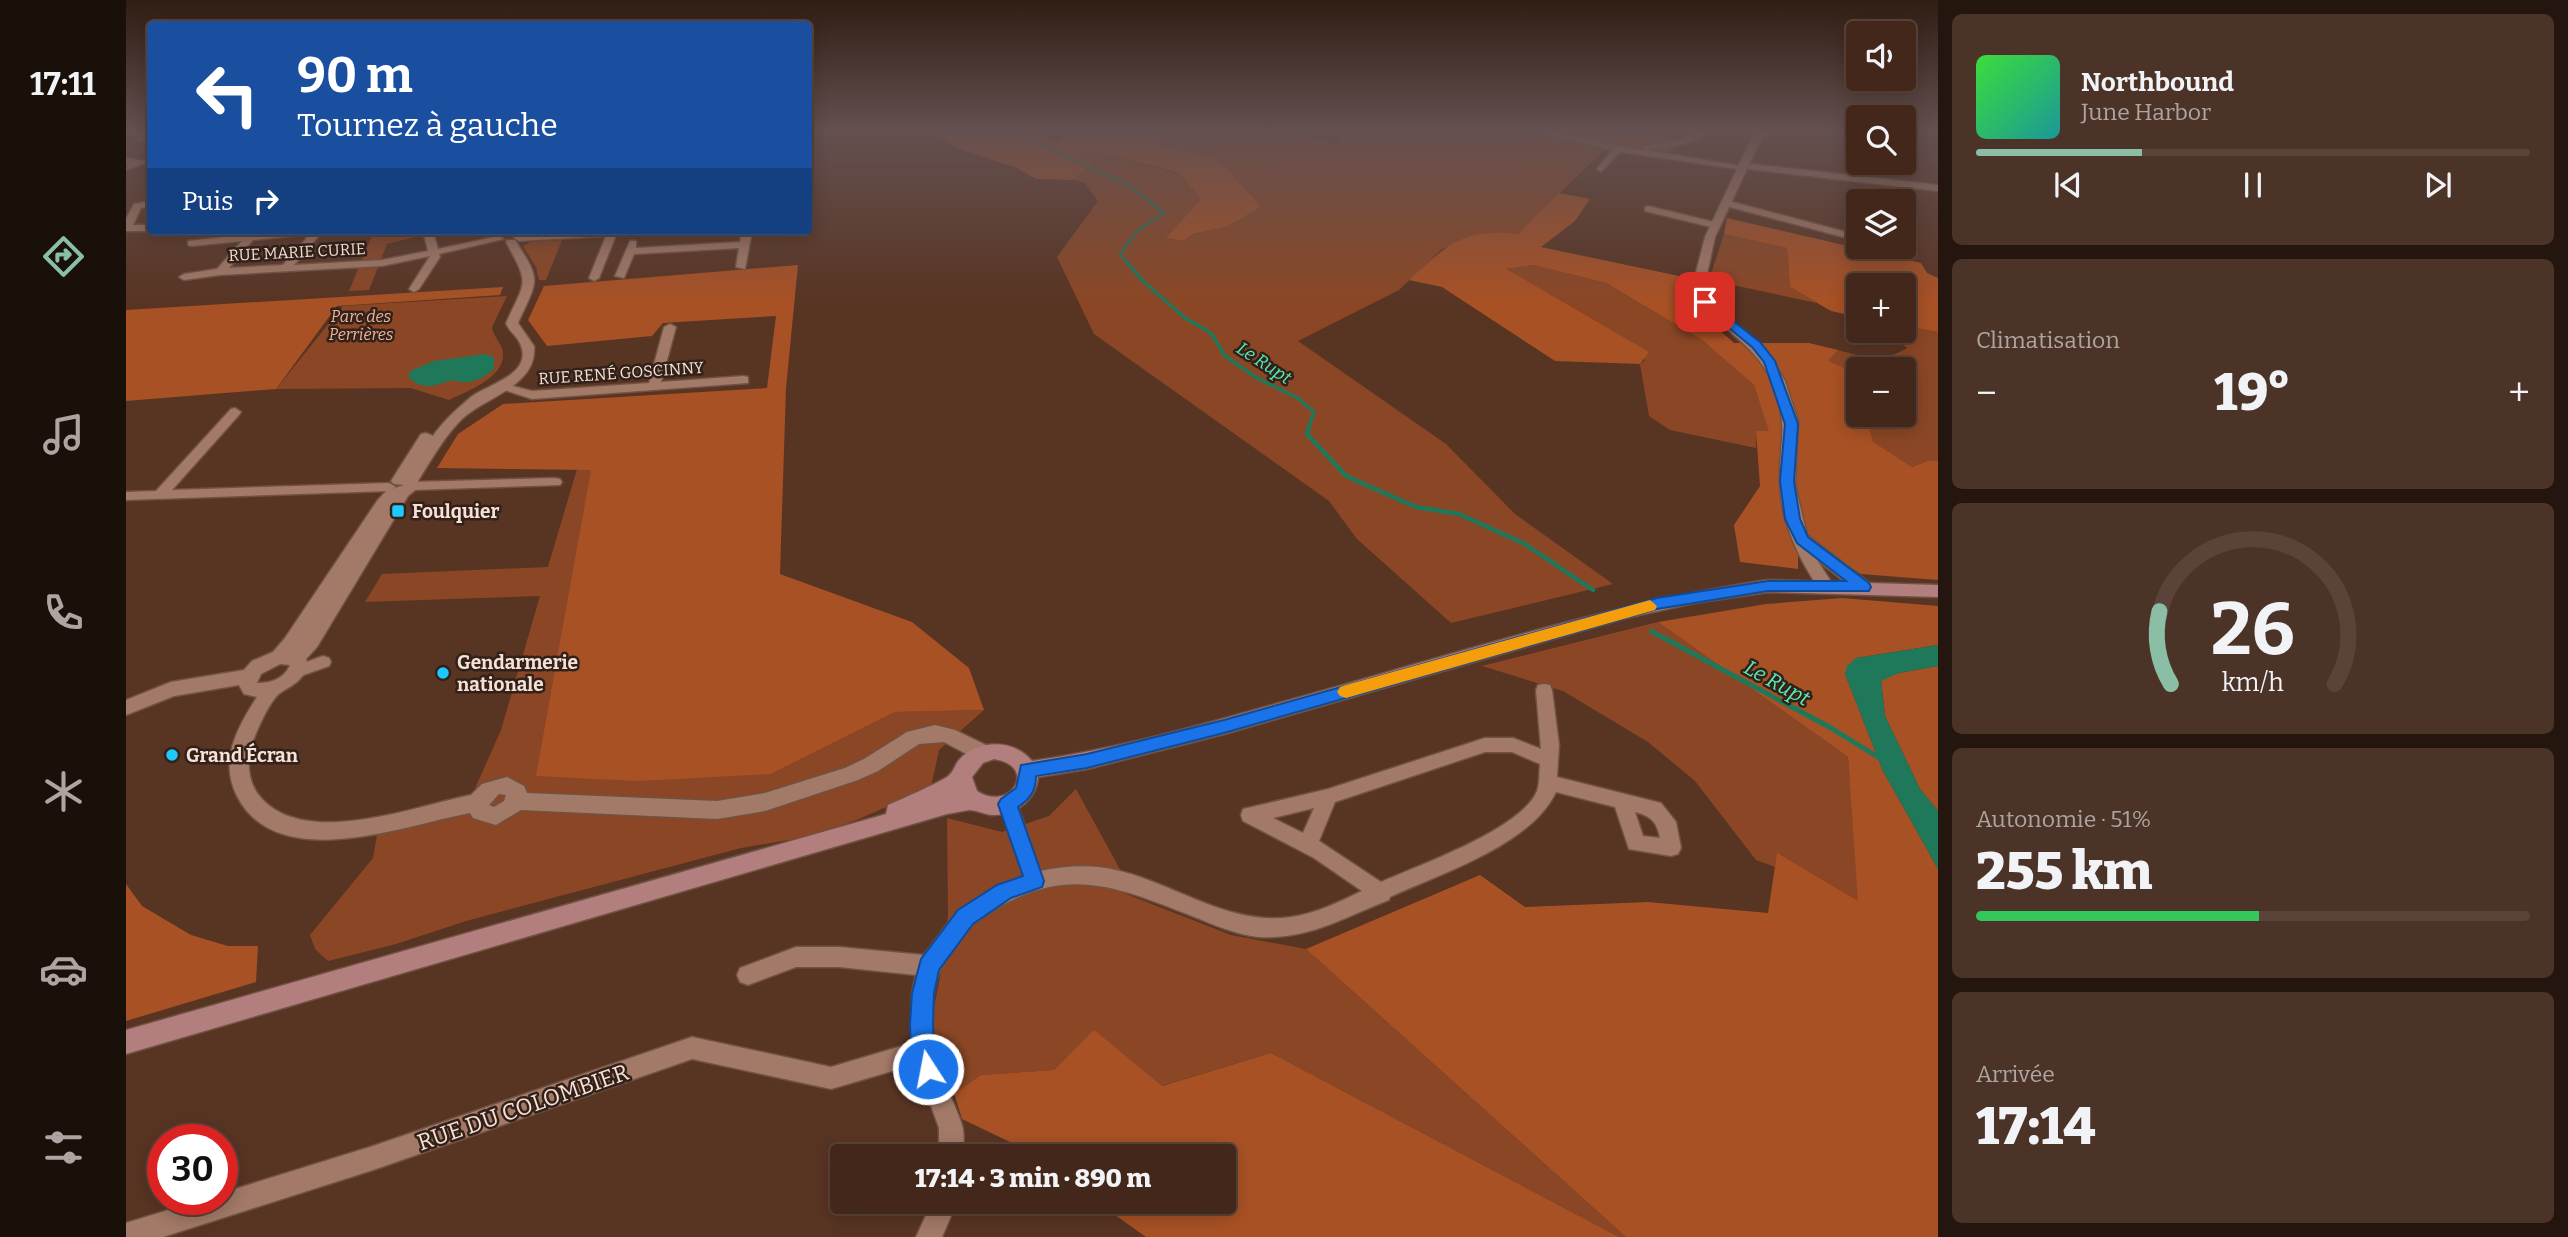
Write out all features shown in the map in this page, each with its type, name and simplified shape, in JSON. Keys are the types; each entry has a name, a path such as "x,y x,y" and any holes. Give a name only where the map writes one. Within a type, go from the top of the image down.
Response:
{"main road":[{"path":"1027,770 1087,761 1224,726 1657,604 1768,586 1938,591"},
{"path":"126,1042 947,805 974,801 996,807 1008,804 1023,794 1027,786 1027,770 1014,756 994,751 984,753 967,763 961,778 962,787 974,801"},
{"path":"814,845 941,791 961,778"}],"street":[{"path":"1734,187 1715,225 1699,289 1708,307 1756,345 1777,377 1791,424 1787,481 1793,519 1810,562 1826,586"},
{"path":"1725,203 1843,234"},
{"path":"147,204 137,206 129,230 147,228"},
{"path":"1648,209 1715,225"},
{"path":"191,243 280,235"},
{"path":"286,268 315,235"},
{"path":"414,289 436,252 430,235"},
{"name":"RUE MARIE CURIE","path":"184,277 220,272 382,263 509,236 535,235"},
{"path":"594,278 612,235"},
{"path":"620,276 634,235"},
{"path":"741,267 746,235"},
{"path":"290,662 311,642 400,487 442,433 458,415 501,387 523,368 529,355 525,340 514,331 512,323 530,283 529,274 509,236"},
{"path":"220,272 249,239"},
{"path":"630,251 744,245"},
{"path":"654,387 670,327"},
{"name":"RUE RENÉ GOSCINNY","path":"501,387 532,394 744,380"},
{"path":"160,495 235,412"},
{"path":"126,496 555,482"},
{"path":"1802,540 1863,587"},
{"path":"290,662 292,678 272,689 251,689 247,683 256,668 290,662 323,662"},
{"path":"126,708 171,689 249,676"},
{"path":"272,689 247,731 240,751 242,790 250,804 270,818 291,826 319,831 356,828 478,803 480,812 489,816 508,810 516,801 717,810 765,802 851,774 871,765 914,737 935,733 948,735 984,753"},
{"path":"951,1144 951,1128 923,1051 923,993 929,966 965,917 1004,892 1034,881 1067,874 1100,876 1127,882 1210,914 1259,927 1289,927 1318,921 1495,840 1530,816 1547,792 1550,745 1544,690"},
{"path":"1382,894 1308,845 1245,821 1328,797 1485,745 1513,745 1549,760"},
{"path":"1548,782 1622,801"},
{"path":"1308,845 1328,797"},
{"path":"1008,804 1034,881"},
{"path":"748,975 796,957 839,957 929,966"},
{"name":"RUE DU COLOMBIER","path":"126,1236 373,1158 692,1048 831,1078 923,1051"},
{"path":"929,1237 940,1214"}],"green space":[{"path":"1088,187 1190,187 1201,199 1167,238 1183,241 1193,234 1226,227 1260,207 1242,187 1566,187 1518,234 1507,233 1442,249 1399,290 1298,341 1446,444 1515,514 1613,584 1451,623 1357,539 1329,501 1094,334 1057,257 1098,201"},
{"path":"1724,234 1787,248 1790,287 1817,303 1709,280"},
{"path":"372,235 414,235 415,237 387,244 369,290 349,291"},
{"path":"562,240 546,280 539,280 536,267 523,246 530,242"},
{"path":"1533,265 1606,283 1702,340 1754,385 1770,431 1756,432 1756,448 1670,430 1649,416 1640,364 1645,360 1505,269"},
{"name":"Parc des Perrières","path":"507,296 492,327 503,353 498,370 475,388 449,400 411,388 276,389 343,306"},
{"path":"1916,328 1938,332 1938,461 1927,461 1912,467 1872,442 1869,427 1916,427 1916,357 1881,357 1907,348 1901,343 1916,343"},
{"path":"1838,350 1873,357 1846,357 1846,378 1827,361"},
{"path":"577,469 591,469 771,774 895,712 984,710 939,750 931,787 859,819 812,836 741,848 466,921 396,944 328,961 315,949 310,935 373,858 378,829 465,811 501,730 540,596 365,602 382,574 548,567"},
{"path":"1658,622 1848,757 1859,902 1778,854 1775,867 1756,860 1695,781 1648,742 1563,691 1482,666"},
{"path":"1076,789 1122,873 1126,894 1231,935 1306,949 1626,1237 1619,1237 1271,1053 1161,1086 1094,1031 1054,1070 981,1075 954,1093 931,1023 942,967 948,915 947,818 1002,832 1049,816"}],"shaded area":[{"path":"1190,187 1243,187 1261,207 1226,227 1193,234 1183,241 1166,238 1201,199"},
{"path":"1559,193 1590,199 1575,221 1541,247 1679,276 1681,294 1686,301 1734,343 1809,343 1838,350 1828,361 1846,369 1846,427 1869,427 1873,442 1912,467 1927,461 1938,461 1938,580 1861,574 1829,553 1798,549 1798,569 1740,562 1734,525 1760,486 1756,431 1769,431 1754,385 1702,340 1606,283 1533,265 1506,269 1649,352 1640,364 1555,361 1442,287 1409,280 1434,257 1457,242 1483,234 1518,234"},
{"path":"1727,218 1846,246 1846,259 1904,259 1921,263 1927,273 1938,278 1938,332 1916,328 1916,273 1846,273 1846,314 1831,311 1790,287 1787,248 1724,234"},
{"path":"798,265 786,388 780,574 912,622 969,668 984,710 895,712 771,774 638,781 536,776 591,470 437,468 458,434 503,404 767,388 776,316 663,323 652,336 547,346 528,320 544,286"},
{"path":"503,287 500,295 337,306 276,389 126,401 126,310"},
{"path":"485,354 494,357 494,369 475,380 453,380 425,386 409,378 410,371 434,361"},
{"path":"1842,598 1938,606 1938,645 1856,658 1845,674 1883,771 1938,869 1938,1237 1626,1237 1306,949 1480,875 1525,907 1648,902 1768,913 1777,853 1858,901 1848,757 1658,622 1766,604"},
{"path":"1938,645 1938,666 1899,673 1881,681 1885,716 1920,789 1938,811 1938,869 1883,771 1845,674 1847,666 1856,658"},
{"path":"1938,666 1938,811 1920,789 1885,716 1881,680 1899,673"},
{"path":"126,884 142,906 191,935 228,946 258,946 256,982 126,1021"},
{"path":"1094,1030 1162,1086 1271,1053 1619,1237 1146,1237 1114,1214 1236,1214 1236,1144 1013,1144 962,1119 954,1093 981,1075 1054,1070"}],"waterway":[{"name":"Le Rupt","path":"1127,262 1120,254 1137,231 1164,213 1131,187"},
{"name":"Le Rupt","path":"1126,261 1143,281 1185,318 1211,333 1225,356 1257,378 1298,398 1314,412 1308,429"},
{"name":"Le Rupt","path":"1309,428 1307,434 1346,476 1416,507 1459,514 1525,544 1593,590"},
{"name":"Le Rupt","path":"1651,631 1667,640"},
{"name":"Le Rupt","path":"1664,638 1831,728 1881,759"}],"slow traffic":[{"path":"1346,692 1650,606"}],"place":[{"name":"Foulquier","path":"398,511"},
{"name":"Gendarmerie nationale","path":"443,673"},
{"name":"Grand Écran","path":"172,755"}],"route":[{"path":"928,1069 923,1051 922,1024 923,993 929,966 965,917 1004,892 1034,881 1008,804 1023,794 1027,786 1027,770 1087,761 1224,726 1657,604 1730,590 1768,586 1863,587 1802,540 1793,519 1787,481 1792,442 1791,424 1773,367 1750,338 1714,312 1705,302"}]}
